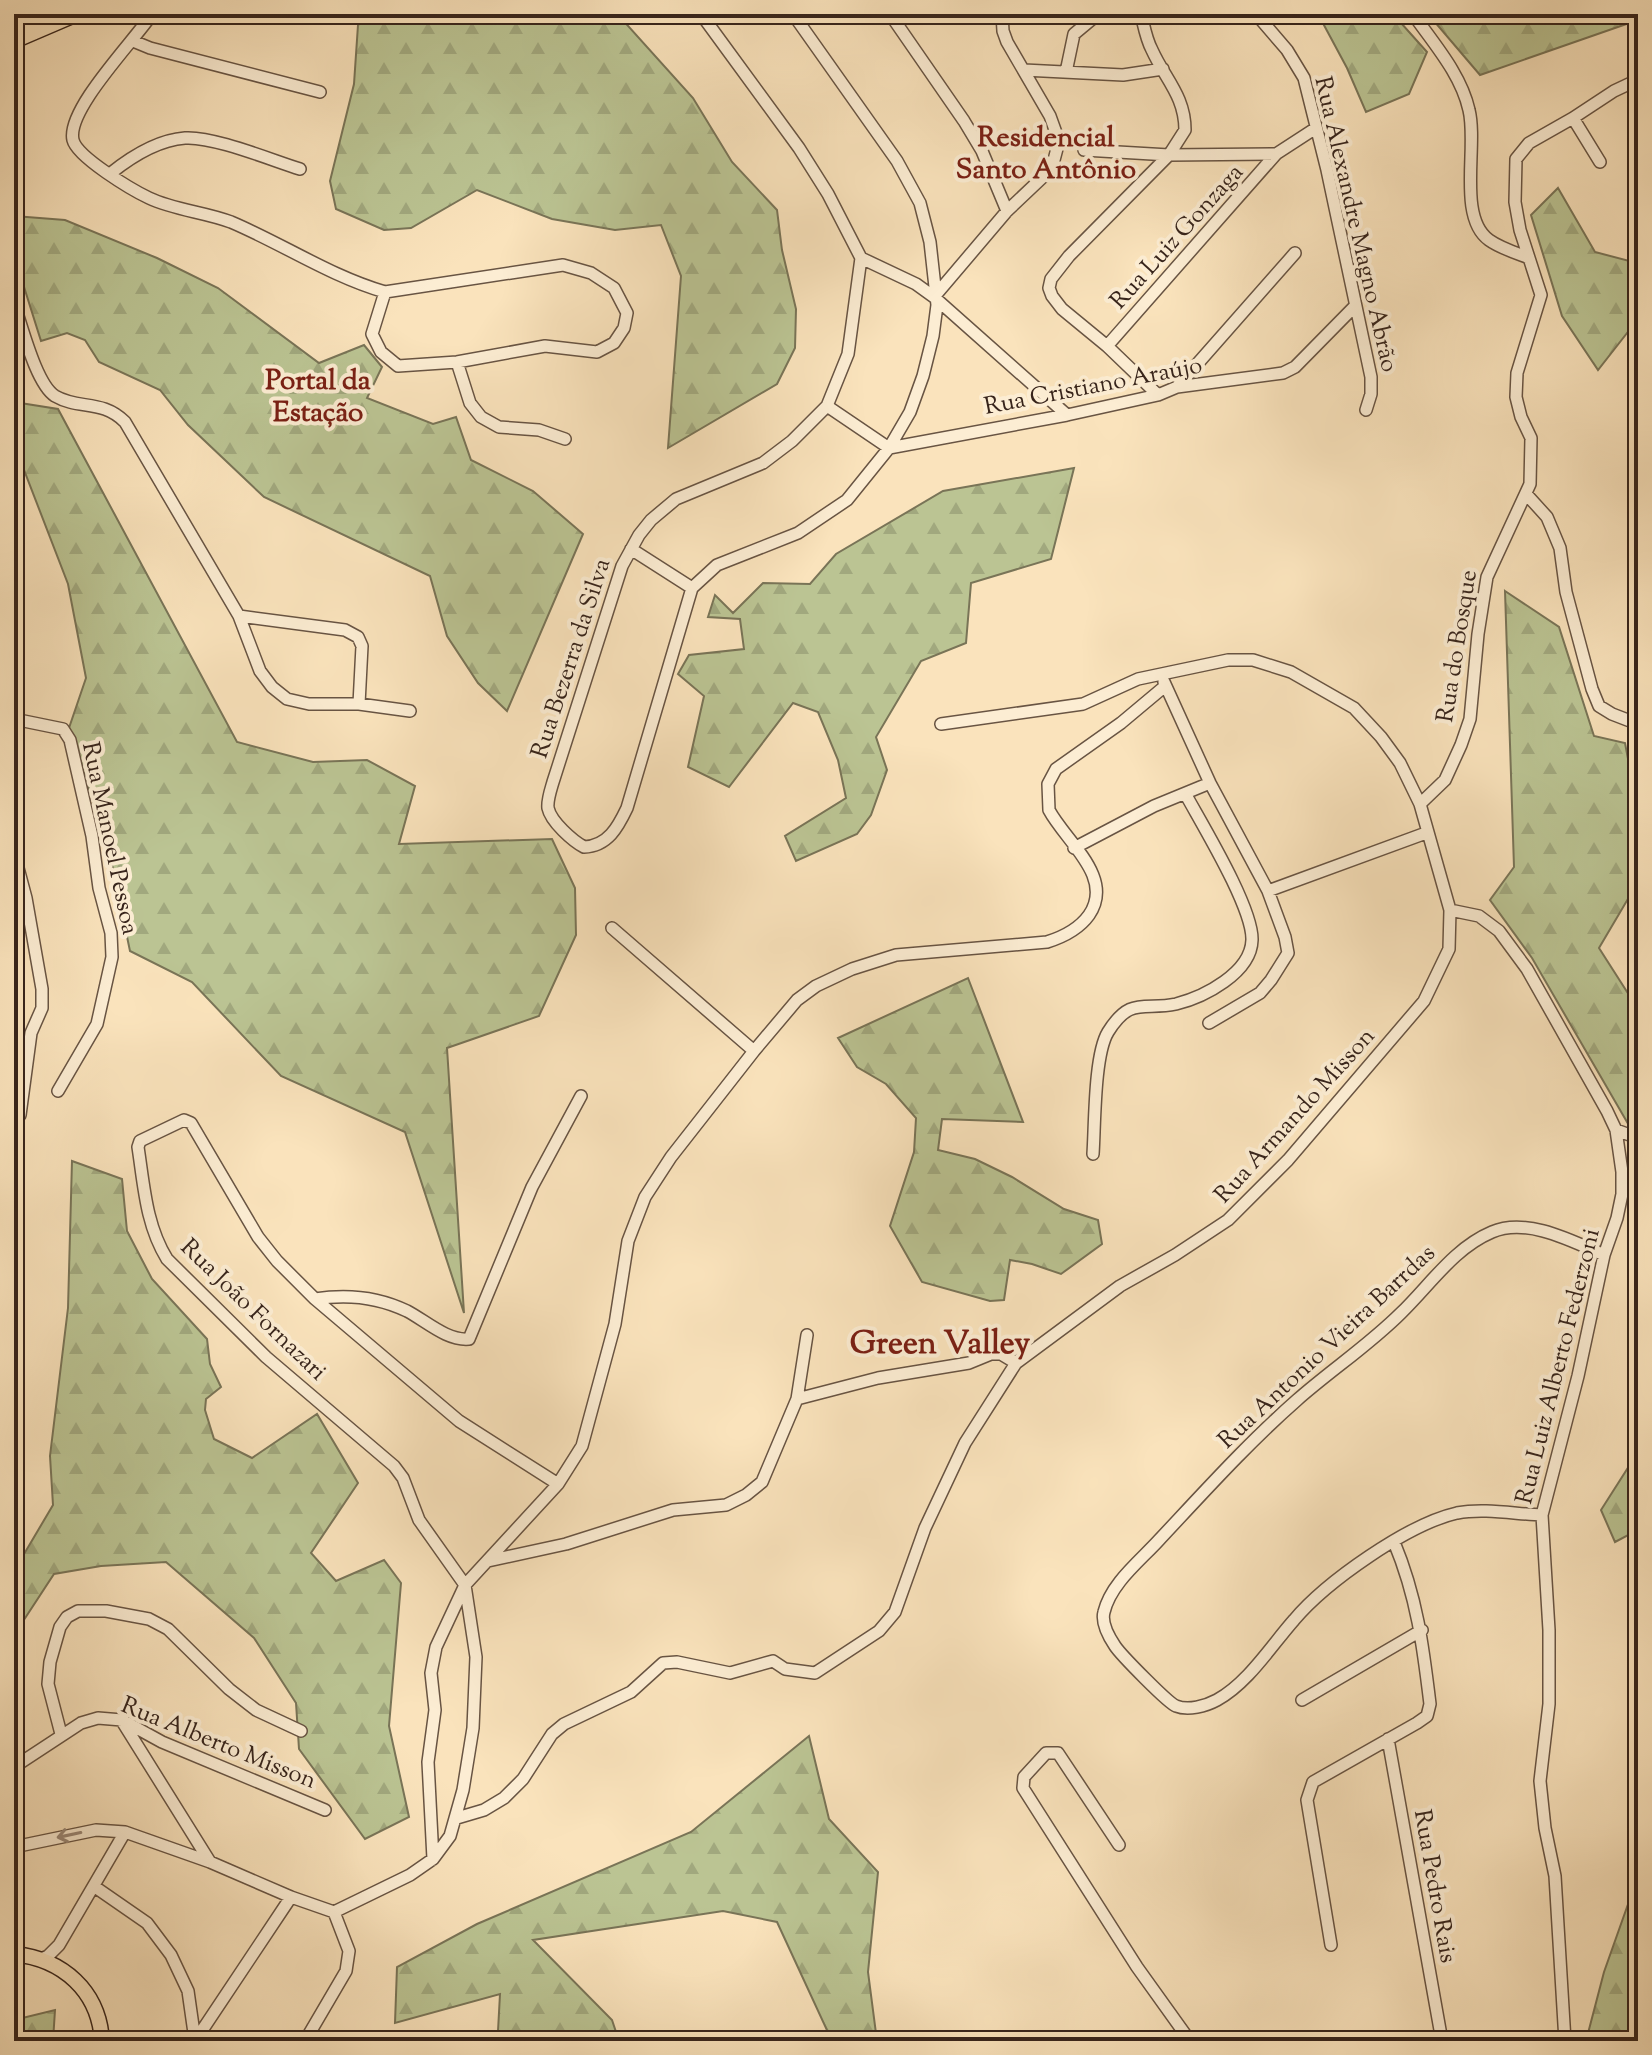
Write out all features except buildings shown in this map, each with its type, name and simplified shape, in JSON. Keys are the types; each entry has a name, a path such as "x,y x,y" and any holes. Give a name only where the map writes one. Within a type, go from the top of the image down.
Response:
{"main road":[{"path":"14,27 40,14"},
{"path":"14,41 77,14"},
{"path":"14,1954 59,1968 77,1981 91,1998 102,2041"}],"street":[{"path":"152,14 81,107 73,126 73,141 80,153 150,198 230,222 307,261 385,292 563,265 591,273 614,288 627,313 624,328 614,343 597,352 545,346 457,362 398,366 381,352 372,334 385,292"},
{"path":"701,14 799,148 828,194 861,258 916,284 934,297 1067,415"},
{"path":"631,549 692,588 717,565 798,533 847,500 889,448 910,412 923,376 937,305 930,242 920,203 897,161 793,14"},
{"path":"890,14 982,151 1007,211"},
{"path":"934,297 1007,211 1045,175 1059,148 1056,128 1007,42 1002,14"},
{"path":"1066,72 1074,34 1098,14"},
{"path":"1141,14 1151,50 1178,95 1185,125 1183,134 1169,155 1069,256 1051,279 1049,288 1057,303 1158,395"},
{"name":"Rua Alexandre Magno Abrão","path":"1256,14 1296,62 1304,78 1371,377 1371,394 1366,410"},
{"path":"1413,14 1455,75 1470,111 1472,217 1488,240 1529,258"},
{"path":"133,41 320,92"},
{"path":"1024,70 1123,75 1163,69"},
{"path":"1600,162 1573,118 1614,91 1631,83 1638,85"},
{"name":"Rua do Bosque","path":"1420,804 1445,780 1470,719 1487,577 1505,534 1527,495 1532,462 1531,438 1516,397 1517,373 1541,295 1515,202 1516,159 1529,143 1573,118"},
{"name":"Rua Luiz Gonzaga","path":"1107,346 1276,154 1316,128"},
{"path":"111,173 139,154 184,138 205,140 300,169"},
{"path":"1084,150 1169,155 1276,154"},
{"path":"1177,387 1295,253"},
{"name":"Rua Bezerra da Silva","path":"692,588 627,808 619,824 600,844 584,847 574,841 552,817 547,806 617,580 631,549 651,520 676,499 763,463 792,441 827,406 848,354 861,258"},
{"path":"14,304 42,382 52,395 107,408 125,422 239,616 260,671 272,687 287,699 309,704 359,704 410,711"},
{"name":"Rua Cristiano Araújo","path":"889,448 1067,415 1158,395 1177,387 1291,370 1355,306"},
{"path":"457,362 470,403 481,417 499,427 539,430 565,439"},
{"path":"827,406 889,448"},
{"path":"1527,495 1547,517 1560,548 1566,592 1599,706 1638,724"},
{"path":"239,616 345,630 358,637 362,646 363,676 359,704"},
{"name":"Rua Armando Misson","path":"941,724 1083,704 1138,679 1164,681 1228,660 1253,660 1291,672 1354,708 1400,763 1420,804 1450,910 1449,949 1424,1001 1288,1160 1228,1220 1120,1286 1016,1363"},
{"path":"433,1859 428,1762 435,1710 431,1673 436,1647 465,1585 558,1484 582,1446 615,1324 628,1241 645,1197 671,1157 754,1051 797,1000 823,982 896,955 1047,942 1074,929 1091,911 1098,893 1089,866 1049,810 1050,776 1075,754 1121,723 1164,681 1210,783 1268,891 1288,953 1260,993 1209,1023"},
{"name":"Rua Manoel Pessoa","path":"14,719 63,729 70,740 111,933 112,957 97,1024 58,1091"},
{"path":"14,758 14,782"},
{"path":"1074,848 1141,813 1210,783"},
{"path":"1093,1154 1100,1055 1106,1034 1120,1016 1140,1005 1174,1005 1227,979 1247,959 1252,940 1249,921 1226,868 1186,795"},
{"path":"1268,891 1426,833"},
{"path":"14,853 26,898 42,989 42,1008 31,1033 20,1115"},
{"name":"Rua Luiz Alberto Federzoni","path":"1450,910 1479,916 1499,931 1527,969 1616,1130 1622,1172 1617,1218 1604,1255 1575,1391 1542,1515 1549,1630 1549,1704 1540,1781 1555,1876 1565,2041"},
{"path":"612,928 754,1051"},
{"name":"Rua João Fornazari","path":"315,1299 341,1295 380,1302 404,1310 452,1337 466,1340 471,1337 532,1187 581,1096"},
{"name":"Rua João Fornazari","path":"465,1585 419,1520 403,1478 394,1466 266,1357 167,1259 155,1240 147,1210 138,1147 140,1141 184,1120 191,1123 258,1237 315,1299 459,1421 558,1484"},
{"path":"1616,1130 1638,1138"},
{"name":"Rua Antonio Vieira Barrdas","path":"1394,1542 1338,1579 1298,1615 1239,1683 1217,1700 1192,1708 1172,1705 1116,1648 1107,1631 1103,1615 1115,1586 1240,1453 1298,1399 1400,1314 1469,1244 1494,1231 1512,1227 1535,1229 1604,1255"},
{"path":"487,1561 566,1544 673,1510 726,1505 746,1495 762,1482 797,1399 807,1335"},
{"path":"457,1818 484,1810 504,1798 523,1779 552,1734 564,1724 631,1692 663,1663 677,1662 730,1673 773,1661 785,1669 815,1673 879,1631 895,1612 925,1528 965,1443 1016,1363 1001,1354 991,1354 969,1363 878,1378 797,1399"},
{"path":"1331,1945 1307,1800 1313,1782 1427,1716 1430,1704 1422,1630 1409,1578 1394,1542 1432,1520 1459,1513 1479,1511 1542,1515"},
{"path":"14,1847 96,1830 125,1832 334,1912 399,1881 433,1859 450,1836 457,1818 473,1728 475,1693 476,1657 465,1585"},
{"path":"61,1734 48,1684 50,1662 60,1627 67,1617 78,1611 106,1611 149,1619 168,1629 200,1663 256,1710 301,1731"},
{"path":"1302,1700 1422,1630"},
{"name":"Rua Alberto Misson","path":"14,1767 81,1723 98,1718 122,1720 162,1742 325,1810"},
{"path":"122,1720 210,1862"},
{"name":"Rua Pedro Rais","path":"1388,1739 1442,2041"},
{"path":"1119,1845 1058,1753 1046,1753 1024,1777 1023,1788 1137,1967 1190,2041"},
{"path":"39,1960 59,1945 125,1832"},
{"path":"95,1887 147,1923 171,1955 188,1991 195,2040"},
{"path":"195,2040 291,1897"},
{"path":"305,2041 346,1971 349,1951 334,1912"},
{"path":"59,1945 59,1968"}],"green space":[{"path":"377,14 612,14 621,18 693,98 732,162 777,210 782,250 796,309 795,348 777,384 668,448 681,276 661,225 615,230 552,219 477,190 411,228 384,230 336,209 330,181 354,84 358,25"},
{"path":"1318,14 1398,14 1401,23 1427,52 1409,94 1366,112"},
{"path":"1428,14 1638,14 1638,20 1480,75"},
{"path":"1558,188 1595,252 1633,262 1638,259 1638,319 1598,370 1562,316 1531,215"},
{"path":"14,216 65,220 157,258 218,288 319,363 364,345 382,367 367,398 433,424 456,417 471,460 533,491 583,534 507,711 478,683 447,636 430,576 264,497 188,425 160,390 99,362 85,340 67,333 41,341 14,255"},
{"path":"14,402 58,409 237,742 313,762 367,760 415,786 399,844 552,839 575,888 576,935 539,1016 447,1048 464,1313 405,1132 281,1076 192,982 130,951 109,850 69,728 86,678 68,584 14,444"},
{"path":"1074,468 1051,559 971,583 966,643 921,661 876,737 887,770 871,815 857,834 796,861 785,836 846,798 838,760 818,712 793,703 729,787 688,767 704,696 678,674 689,655 744,649 740,619 708,617 715,595 733,613 763,583 810,584 836,554 943,491"},
{"path":"1505,591 1559,627 1594,736 1625,743 1638,801 1638,893 1632,892 1599,948 1638,1009 1638,1094 1627,1122 1532,958 1490,900 1514,867"},
{"path":"968,978 1023,1122 942,1119 938,1150 975,1159 1012,1177 1064,1209 1098,1220 1102,1244 1061,1274 1010,1260 1004,1300 990,1301 922,1282 890,1226 914,1152 916,1118 886,1084 857,1067 838,1038"},
{"path":"72,1161 122,1179 127,1231 152,1279 207,1339 210,1364 221,1387 206,1399 205,1410 214,1439 252,1458 317,1414 358,1483 311,1553 336,1581 384,1560 401,1583 389,1726 409,1817 365,1839 299,1749 296,1703 254,1638 166,1562 101,1566 54,1574 16,1632 14,1671 14,1571 53,1505 50,1456 68,1308"},
{"path":"1638,1452 1638,1530 1615,1542 1601,1510"},
{"path":"809,1736 829,1819 878,1872 868,1972 877,2041 832,2041 777,1922 723,1911 533,1940 612,2020 619,2041 494,2041 498,2031 500,1994 395,2023 397,1967 477,1924 691,1832"},
{"path":"1638,1876 1638,2041 1586,2041 1604,1972"},
{"path":"55,2010 53,2041 14,2041 14,2020"}],"district":[{"name":"Residencial Santo Antônio","path":"1046,152"},
{"name":"Portal da Estação","path":"318,395"},
{"name":"Green Valley","path":"940,1342"}]}
